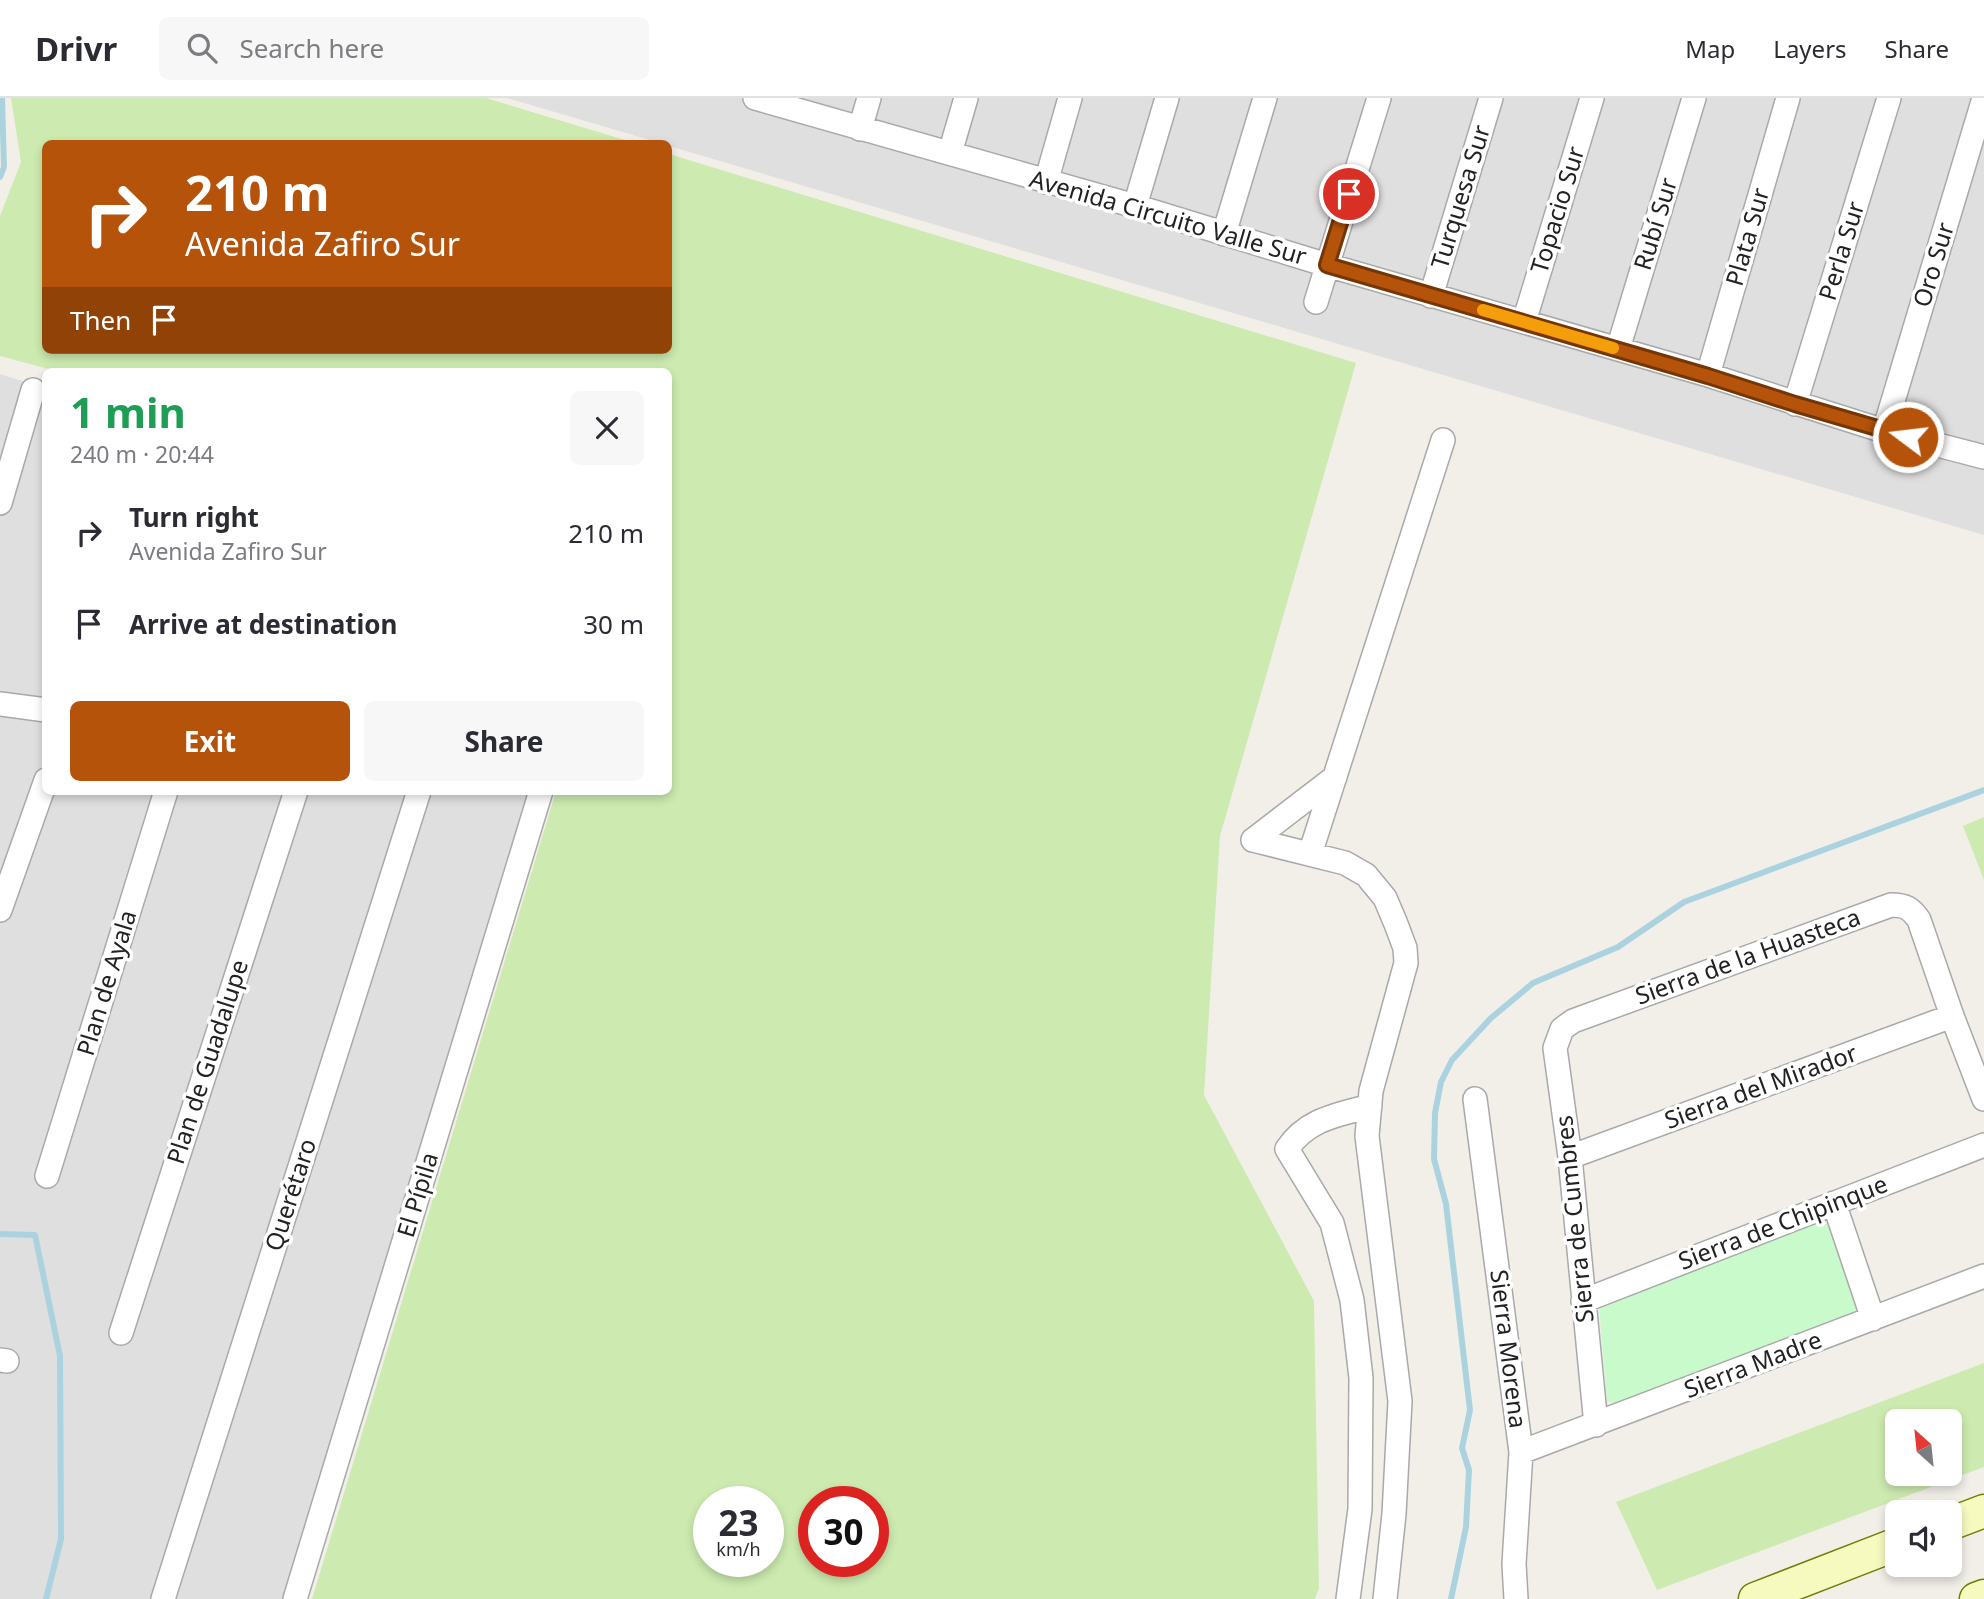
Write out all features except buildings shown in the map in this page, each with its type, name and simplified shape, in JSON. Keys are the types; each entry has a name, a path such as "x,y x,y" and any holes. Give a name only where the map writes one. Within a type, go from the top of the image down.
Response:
{"main road":[{"path":"1962,1519 1984,1511"},
{"path":"1755,1599 1885,1549"},
{"path":"1976,1599 1984,1596"}],"street":[{"path":"860,129 869,98"},
{"path":"950,153 967,98"},
{"path":"1046,182 1070,98"},
{"path":"1135,206 1167,98"},
{"path":"1224,234 1265,98"},
{"path":"1316,302 1379,98"},
{"name":"Turquesa Sur","path":"1431,296 1492,98"},
{"name":"Topacio Sur","path":"1524,322 1592,98"},
{"name":"Rubí Sur","path":"1618,349 1694,98"},
{"name":"Plata Sur","path":"1708,376 1788,98"},
{"name":"Perla Sur","path":"1795,404 1889,98"},
{"name":"Oro Sur","path":"1884,431 1984,98"},
{"name":"Avenida Circuito Valle Sur","path":"767,100 1618,349 1884,431 1982,450"},
{"path":"0,503 33,390"},
{"path":"1310,854 1443,440"},
{"path":"0,704 42,709"},
{"path":"1335,777 1253,840 1345,863 1366,875 1385,898 1405,948 1406,963 1371,1091 1367,1136 1400,1401 1394,1514 1385,1599"},
{"path":"0,910 42,791"},
{"name":"Plan de Ayala","path":"47,1176 165,795"},
{"name":"Plan de Guadalupe","path":"121,1333 295,795"},
{"name":"Querétaro","path":"163,1599 418,795"},
{"name":"El Pípila","path":"295,1599 536,795"},
{"name":"Sierra de la Huasteca","path":"1573,1021 1891,905 1903,905 1913,911 1919,920 1952,1016"},
{"path":"1952,1016 1984,1099"},
{"name":"Sierra del Mirador","path":"1570,1157 1952,1016"},
{"name":"Sierra de Cumbres","path":"1573,1021 1562,1029 1555,1048 1570,1157 1596,1425"},
{"name":"Sierra Morena","path":"1475,1099 1521,1452 1514,1564 1516,1599"},
{"path":"1348,1599 1360,1509 1361,1378 1352,1300 1332,1223 1287,1149 1297,1135 1326,1118 1370,1107"},
{"name":"Sierra de Chipinque","path":"1583,1301 1984,1145"},
{"path":"1833,1203 1873,1319"},
{"name":"Sierra Madre","path":"1521,1452 1984,1276"}],"shaded area":[{"path":"507,98 1984,98 1984,535 672,147 672,140 650,140"},
{"path":"0,374 42,387 42,795 529,795 283,1599 0,1599"}],"green space":[{"path":"11,98 486,98 625,140 42,140 42,354 672,354 672,155 1356,363 1220,836 1204,1095 1314,1301 1319,1588 1315,1599 312,1599 555,795 672,795 672,368 45,368 0,356 0,216 21,162"},
{"path":"1984,817 1984,880 1963,826"},
{"path":"1814,1218 1825,1222 1841,1243 1859,1298 1854,1319 1617,1404 1607,1401 1599,1305"},
{"path":"1984,1363 1984,1467 1962,1475 1962,1409 1885,1409 1885,1486 1933,1486 1896,1500 1885,1500 1885,1504 1657,1590 1616,1502"}],"waterway":[{"path":"0,177 4,167 2,98"},
{"path":"1451,1599 1466,1527 1469,1470 1462,1448 1470,1410 1446,1204 1434,1159 1435,1113 1441,1082 1452,1060 1491,1018 1533,983 1618,947 1684,902 1984,790"},
{"path":"0,1234 35,1235 60,1356 61,1539 46,1599"}],"slow traffic":[{"path":"1483,310 1613,348"}],"route":[{"path":"1349,194 1327,265 1908,437"}]}
